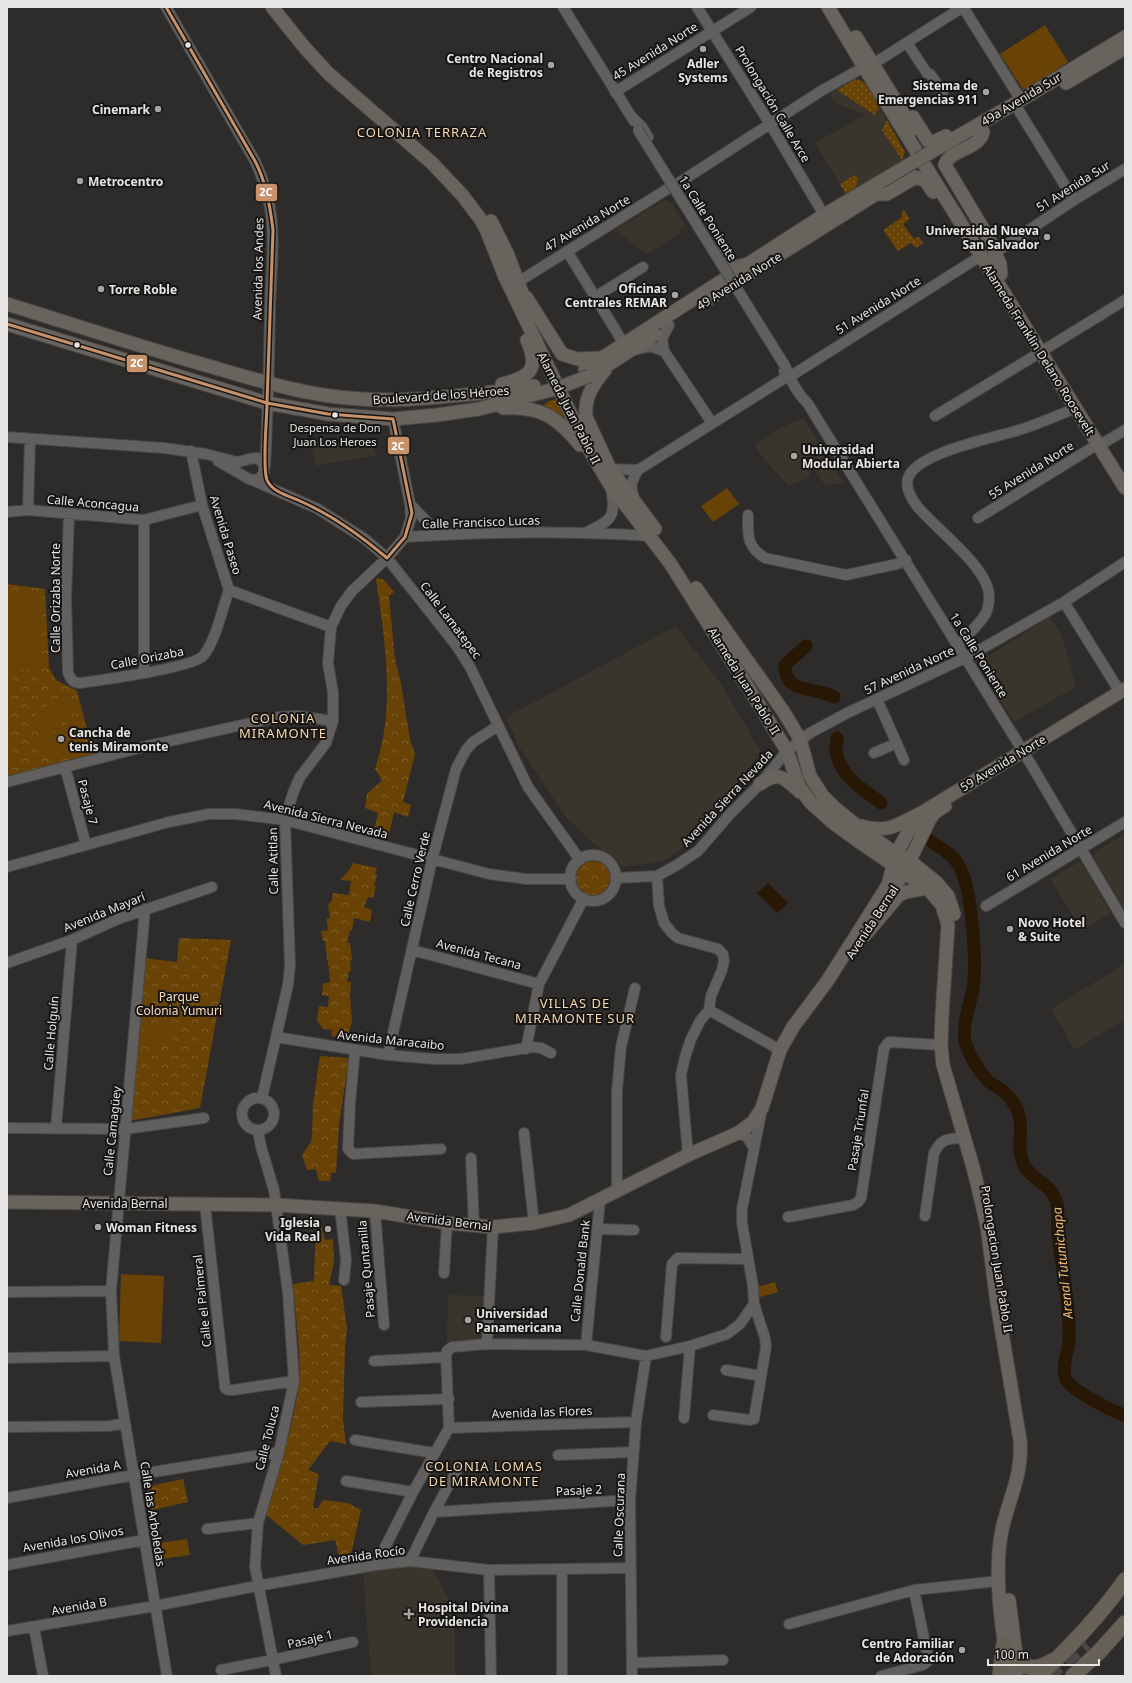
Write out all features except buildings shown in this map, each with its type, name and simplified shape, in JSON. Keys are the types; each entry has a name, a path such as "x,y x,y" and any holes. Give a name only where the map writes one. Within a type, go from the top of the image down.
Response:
{"highway":[{"path":"1039,1676 1066,1652 1100,1615 1125,1580"},
{"path":"1125,1595 1088,1646 1106,1635 1125,1611"},
{"path":"1072,1676 1099,1652 1125,1623"},
{"path":"1000,1676 1004,1644"},
{"path":"1016,1660 1031,1668 1041,1668 1066,1652"}],"main road":[{"name":"Alameda Juan Pablo II","path":"272,7 305,48 329,74 432,164 463,196 486,229 505,277 582,439 610,485 650,536 692,598 787,751 799,786 810,802 832,822 858,841 901,862"},
{"name":"Alameda Juan Pablo II","path":"283,7 322,56 358,91 453,172 473,194 492,222 520,287 585,426 610,469 636,502 783,711 800,739 806,762 816,786 835,808 901,862"},
{"name":"Alameda Franklin Delano Roosevelt","path":"828,7 869,66 1002,274 1076,408 1125,474"},
{"name":"Alameda Franklin Delano Roosevelt","path":"837,7 869,66 1006,295 1044,350 1102,443 1125,488"},
{"name":"49a Avenida Sur","path":"1020,106 1125,37"},
{"name":"49a Avenida Sur","path":"919,164 1125,48"},
{"path":"869,66 888,77 919,128 931,143 970,124 981,128 978,140 949,158 945,165 996,252 1002,274"},
{"path":"869,66 870,88 906,147 907,157 900,171"},
{"name":"49 Avenida Norte","path":"753,266 824,215 900,171 919,164"},
{"name":"49 Avenida Norte","path":"553,385 587,372 608,360 717,288 876,194 919,164"},
{"path":"876,194 888,194 916,177 924,180 984,271 1006,295"},
{"path":"470,393 519,380 526,376 533,364 532,351 507,295 505,277"},
{"path":"520,287 562,354 577,359 608,360 605,370 592,387 586,400 585,409 586,417 610,469"},
{"name":"49 Avenida Norte","path":"625,348 669,325 717,288"},
{"name":"Boulevard de los Héroes","path":"7,304 166,354 268,384 314,395 349,398 399,399 470,393 516,394"},
{"name":"Boulevard de los Héroes","path":"7,324 267,403 328,414 393,418 437,415 479,409 516,394 553,385"},
{"path":"114,356 115,352 125,349 156,358 166,354"},
{"path":"479,409 513,407 524,408 541,412 554,419 567,429 610,485"},
{"name":"59 Avenida Norte","path":"901,862 918,842 934,813 1123,692"},
{"name":"59 Avenida Norte","path":"901,862 907,834 923,812 1025,754"},
{"path":"760,784 769,778 778,776 785,779 810,802"},
{"path":"856,825 872,830 889,829 923,812"},
{"path":"858,841 878,862 886,874 888,885"},
{"path":"863,938 899,895 932,885 919,859 918,842"},
{"name":"Avenida Bernal","path":"7,1202 276,1205 340,1208 374,1211 447,1223 493,1227 534,1223 569,1215 688,1155 738,1133 753,1122 762,1108 780,1050 793,1027 828,980 901,862"},
{"name":"Avenida Bernal","path":"828,980 846,962 863,938 901,862"},
{"name":"Prolongacion Juan Pablo II","path":"901,862 948,896 955,919 954,964 949,1029 950,1059 981,1166 991,1211 1028,1450 1028,1461 1024,1486 1011,1524 1006,1553 1007,1584 1018,1676"},
{"name":"Prolongacion Juan Pablo II","path":"932,885 942,905 948,925 941,1045 944,1066 965,1138 987,1226 997,1303 1020,1440 1021,1455 1016,1486 1006,1516 998,1556 1004,1644 1010,1676"}],"street":[{"name":"Avenida los Andes","path":"166,7 255,161 260,171 269,203 273,230 273,251 265,468"},
{"name":"1a Calle Poniente","path":"563,7 614,92 631,116 638,130 789,372 802,398 808,404 906,560 1025,754 1125,923"},
{"name":"Prolongación Calle Arce","path":"697,7 713,30 824,215"},
{"name":"45 Avenida Norte","path":"614,92 751,7"},
{"name":"47 Avenida Norte","path":"520,287 566,251 673,186 821,91 869,66 963,7"},
{"path":"963,7 1074,200"},
{"path":"907,43 927,73 930,74 943,92"},
{"name":"1a Calle Poniente","path":"631,116 642,127 673,186 723,266"},
{"name":"51 Avenida Sur","path":"996,252 1074,200 1125,169"},
{"path":"566,251 625,348 650,346 664,351"},
{"name":"51 Avenida Norte","path":"638,470 789,372 976,259"},
{"name":"1a Calle Poniente","path":"723,266 753,266"},
{"name":"1a Calle Poniente","path":"717,288 719,276 723,266"},
{"path":"717,288 738,291 753,266"},
{"path":"595,297 643,267"},
{"name":"1a Calle Poniente","path":"738,291 781,369 789,372"},
{"path":"935,416 1125,300"},
{"path":"669,325 662,339 664,351 712,423"},
{"path":"958,646 986,614 989,602 989,590 984,578 974,565 917,506 910,496 908,479 912,472 920,465 951,449 1018,430 1076,408"},
{"path":"393,418 410,504 411,518 405,537"},
{"name":"55 Avenida Norte","path":"978,518 1125,430"},
{"path":"7,437 30,440 164,448 191,451 237,462 257,458 262,462 265,468 267,479 272,488"},
{"path":"248,477 242,469 247,459 261,447 266,437"},
{"path":"28,510 30,440"},
{"name":"Avenida Paseo","path":"191,451 202,505 229,590 331,627"},
{"path":"206,454 248,477 259,478 263,475 265,468"},
{"path":"610,469 638,470 631,484 636,502"},
{"name":"Calle Lamatepec","path":"248,477 318,509 365,539 387,558 456,645 470,667 528,787 580,860"},
{"name":"Calle Francisco Lucas","path":"586,533 601,526 612,515 614,506 610,485"},
{"path":"410,504 430,525 448,534"},
{"name":"Calle Aconcagua","path":"7,512 28,510 144,520 202,505"},
{"name":"Calle Orizaba Norte","path":"69,514 66,598 68,672 72,681"},
{"path":"748,515 748,536 751,545 756,552 765,558 846,575 897,564 906,560"},
{"path":"144,520 144,673"},
{"name":"Calle Francisco Lucas","path":"387,558 405,537 448,534 586,533 650,536"},
{"name":"Calle Atitlan","path":"262,1098 288,985 290,965 285,820 300,777 326,743 333,721 333,693 328,663 331,627 341,606 352,591 387,558"},
{"name":"57 Avenida Norte","path":"787,751 800,739 848,713 966,658 1064,602 1125,562"},
{"name":"Calle Orizaba","path":"72,681 80,683 144,673 192,662 203,656 212,640 229,590"},
{"path":"1064,602 1123,692"},
{"path":"877,699 904,760"},
{"path":"7,782 143,747 278,716 303,716 333,721"},
{"name":"Calle Cerro Verde","path":"388,1055 432,860 456,769 472,742 498,726"},
{"path":"874,753 896,743"},
{"name":"Avenida Sierra Nevada","path":"616,878 657,876 698,851 730,814 760,784 787,751"},
{"name":"Pasaje 7","path":"65,767 86,845"},
{"name":"Avenida Sierra Nevada","path":"7,867 169,822 209,814 243,814 285,820 482,872 526,879 571,879"},
{"name":"61 Avenida Norte","path":"986,906 1081,850 1125,822"},
{"path":"592,855 604,858 613,866 616,878 612,891 602,899 590,900 584,898 576,892 571,879 573,868 580,860 592,855"},
{"path":"657,876 661,915 664,923 678,938 718,950 723,954 724,961 722,970 711,996 708,1010 700,1021 691,1039 681,1075 688,1155"},
{"name":"Avenida Mayarí","path":"7,963 72,940 110,922 145,909 212,887"},
{"path":"526,1049 540,984 584,898"},
{"name":"Calle Camagüey","path":"114,1356 111,1291 145,909"},
{"name":"Calle Holguín","path":"56,1128 72,940"},
{"name":"Avenida Tecana","path":"412,950 540,984"},
{"path":"617,1191 617,1091 621,1047 635,988"},
{"path":"708,1010 780,1050"},
{"name":"Avenida Maracaibo","path":"276,1037 388,1055 452,1059 532,1047 542,1048 551,1053"},
{"name":"Pasaje Triunfal","path":"788,1217 852,1205 858,1202 861,1198 884,1048 889,1042 941,1045"},
{"path":"356,1050 350,1102 348,1149 350,1153 441,1149"},
{"path":"262,1098 270,1102 273,1107 274,1117 268,1126 258,1130 253,1129 245,1124 242,1110 251,1099 262,1098"},
{"path":"713,1415 750,1420 754,1419 761,1376 766,1342 754,1304 742,1222 742,1209 762,1108"},
{"path":"7,1128 126,1129 204,1118"},
{"path":"258,1130 261,1147 274,1190 276,1205"},
{"path":"524,1133 534,1223"},
{"path":"738,1133 747,1137 754,1148"},
{"path":"925,1216 934,1153 939,1144 946,1140 965,1138"},
{"path":"471,1158 474,1225"},
{"name":"Calle Donald Bank","path":"586,1345 600,1200"},
{"name":"Calle el Palmeral","path":"205,1204 225,1388 228,1390 233,1390 294,1381"},
{"name":"Calle Toluca","path":"276,1205 288,1292 294,1381 279,1452 258,1523 255,1567 257,1586 276,1676"},
{"path":"340,1208 346,1260 344,1280"},
{"name":"Pasaje Quntanilla","path":"374,1211 384,1325"},
{"path":"444,1273 447,1223"},
{"path":"487,1344 493,1227"},
{"path":"598,1229 634,1230"},
{"path":"666,1337 672,1264 674,1260 678,1258 747,1259"},
{"path":"7,1292 111,1291"},
{"path":"376,1565 413,1492 449,1428 447,1354 452,1347 487,1344 586,1345 646,1356 690,1346 727,1334 740,1324 754,1304"},
{"path":"684,1418 690,1346"},
{"path":"374,1361 447,1354"},
{"path":"7,1358 114,1356"},
{"name":"Calle las Arboledas","path":"114,1356 167,1676"},
{"name":"Calle Oscurana","path":"632,1676 630,1500 636,1422 646,1356"},
{"path":"726,1370 761,1376"},
{"path":"361,1402 448,1399"},
{"name":"Avenida las Flores","path":"449,1428 636,1422"},
{"path":"7,1427 109,1426 125,1424"},
{"path":"355,1440 434,1453"},
{"name":"Avenida A","path":"7,1498 134,1475 279,1452"},
{"path":"558,1455 634,1452"},
{"path":"410,1561 458,1468"},
{"path":"346,1481 413,1492"},
{"name":"Pasaje 2","path":"434,1512 630,1500"},
{"path":"207,1529 258,1523"},
{"name":"Avenida los Olivos","path":"7,1565 144,1540"},
{"name":"Avenida Rocío","path":"155,1606 376,1565 410,1561 490,1570 630,1568"},
{"path":"490,1570 491,1676"},
{"path":"562,1570 562,1676"},
{"path":"789,1624 914,1590 999,1580"},
{"path":"881,1676 924,1665 927,1662 928,1658 914,1590"},
{"name":"Avenida B","path":"7,1631 155,1606"},
{"path":"34,1627 43,1676"},
{"name":"Pasaje 1","path":"272,1660 353,1642"},
{"path":"221,1670 272,1660"},
{"path":"632,1663 723,1660"}],"shaded area":[{"path":"855,79 862,81 868,87 905,152 902,160 847,196 815,143 865,115 839,104 829,95"},
{"path":"665,200 673,205 686,226 680,230 681,233 647,254 614,230"},
{"name":"Universidad Modular Abierta","path":"803,418 844,483 825,485 812,467 808,478 789,486 770,466 754,445 783,427"},
{"path":"329,439 335,442 371,446 375,450 376,456 316,466 311,442"},
{"path":"1050,617 1062,637 1076,687 1014,722 977,663"},
{"path":"676,626 721,684 761,752 696,837 666,860 624,867 592,842 566,817 519,747 506,717"},
{"path":"1125,834 1125,910 1094,856 1097,851"},
{"path":"1081,862 1111,913 1082,931 1050,879"},
{"path":"768,883 788,903 777,913 757,893"},
{"path":"1125,964 1125,1019 1075,1050 1051,1009"},
{"name":"Universidad Panamericana","path":"448,1295 490,1296 487,1344 452,1347 447,1344"},
{"name":"Hospital Divina Providencia","path":"410,1564 432,1568 450,1602 455,1627 455,1676 371,1676 363,1571"}],"green space":[{"path":"1045,25 1068,62 1024,91 1000,54"},
{"path":"855,79 864,82 873,94 879,107 875,115 837,90"},
{"path":"887,120 905,152 902,160 882,130"},
{"path":"855,175 858,179 855,190 847,196 840,184"},
{"path":"904,210 910,219 903,224 914,239 919,237 923,243 916,248 911,243 898,251 883,230 902,217 902,212"},
{"path":"557,399 575,433 542,407 549,401"},
{"path":"727,488 739,504 713,522 701,506"},
{"path":"378,578 384,580 394,592 389,596 395,659 401,683 410,740 415,754 403,802 411,805 408,817 394,812 389,835 374,831 378,813 365,808 367,794 382,780 375,769 381,746 387,698 387,674 383,627 376,579"},
{"path":"7,584 45,589 49,668 56,680 77,691 94,756 7,777"},
{"path":"7,594 37,597 40,670 7,669"},
{"path":"62,695 74,713 47,733 35,715"},
{"name":"Cancha de tenis Miramonte","path":"70,721 81,737 52,757 41,742"},
{"path":"596,861 605,866 609,871 609,885 605,890 600,894 590,895 586,894 577,885 576,875 577,871 586,862"},
{"path":"353,863 377,868 375,874 377,875 373,898 368,897 364,907 372,910 370,922 354,918 352,931 350,930 347,942 350,943 352,960 350,960 351,971 349,971 347,982 351,982 350,995 352,1021 347,1039 331,1036 332,1030 323,1029 317,1020 319,1006 328,1007 329,996 322,995 323,983 330,983 325,941 323,941 321,931 328,930 327,918 330,918 328,905 332,900 333,893 349,895 351,881 340,880 350,869"},
{"name":"Parque Colonia Yumuri","path":"179,938 231,940 200,1108 129,1121 143,958 177,962"},
{"path":"144,1025 172,1028 170,1044 142,1041"},
{"path":"320,1056 349,1058 339,1125 336,1173 331,1173 330,1181 319,1181 316,1169 307,1170 302,1155 311,1142 313,1104"},
{"path":"316,1218 319,1218 325,1240 333,1239 334,1262 329,1285 341,1286 347,1328 343,1419 346,1444 330,1441 308,1470 319,1474 313,1508 318,1508 323,1500 348,1503 361,1510 351,1554 339,1556 335,1540 303,1545 265,1514 288,1437 298,1391 299,1351 293,1284 314,1281"},
{"path":"121,1274 164,1276 161,1343 119,1341"},
{"path":"775,1282 778,1292 760,1297 757,1287"},
{"path":"183,1479 188,1502 152,1510 146,1487"},
{"path":"187,1539 190,1555 162,1559 159,1543"}],"waterway":[{"name":"Arenal Tutunichapa","path":"806,646 785,665 786,674 789,681 802,688 834,697"},
{"name":"Arenal Tutunichapa","path":"837,738 836,749 841,767 853,781 881,803"},
{"name":"Arenal Tutunichapa","path":"928,839 949,853 955,860 963,874 967,889 974,944 974,977 964,1035 966,1046 974,1062 985,1077 1005,1092 1015,1105 1021,1128 1020,1148 1022,1161 1029,1172 1051,1191 1057,1204 1058,1234 1069,1327 1069,1340 1064,1365 1066,1379 1084,1395 1125,1416"}],"tunnel":[{"path":"1047,1676 1086,1643"}],"transit line":[{"name":"2C","path":"166,7 255,161 267,194 273,230 267,403"},
{"name":"2C","path":"7,324 267,403"},
{"name":"2C","path":"267,403 328,414 393,419 412,513 405,537 387,558 367,541 334,519 277,491 269,484 265,464 267,403"}],"place":[{"name":"Adler Systems","path":"703,49"},
{"name":"Centro Nacional de Registros","path":"551,65"},
{"name":"Sistema de Emergencias 911","path":"986,92"},
{"name":"Cinemark","path":"158,109"},
{"name":"Metrocentro","path":"80,181"},
{"name":"Universidad Nueva San Salvador","path":"1047,237"},
{"name":"Torre Roble","path":"101,289"},
{"name":"Oficinas Centrales REMAR","path":"675,295"},
{"name":"Despensa de Don Juan Los Heroes","path":"335,415"},
{"name":"Universidad Modular Abierta","path":"794,456"},
{"name":"Cancha de tenis Miramonte","path":"61,739"},
{"name":"Novo Hotel & Suite","path":"1010,929"},
{"name":"Woman Fitness","path":"98,1227"},
{"name":"Iglesia Vida Real","path":"328,1229"},
{"name":"Universidad Panamericana","path":"468,1320"},
{"name":"Hospital Divina Providencia","path":"409,1614"},
{"name":"Centro Familiar de Adoración","path":"962,1650"}],"district":[{"name":"COLONIA TERRAZA","path":"422,132"},
{"name":"COLONIA MIRAMONTE","path":"283,726"},
{"name":"VILLAS DE MIRAMONTE SUR","path":"575,1010"},
{"name":"COLONIA LOMAS DE MIRAMONTE","path":"484,1474"}]}
